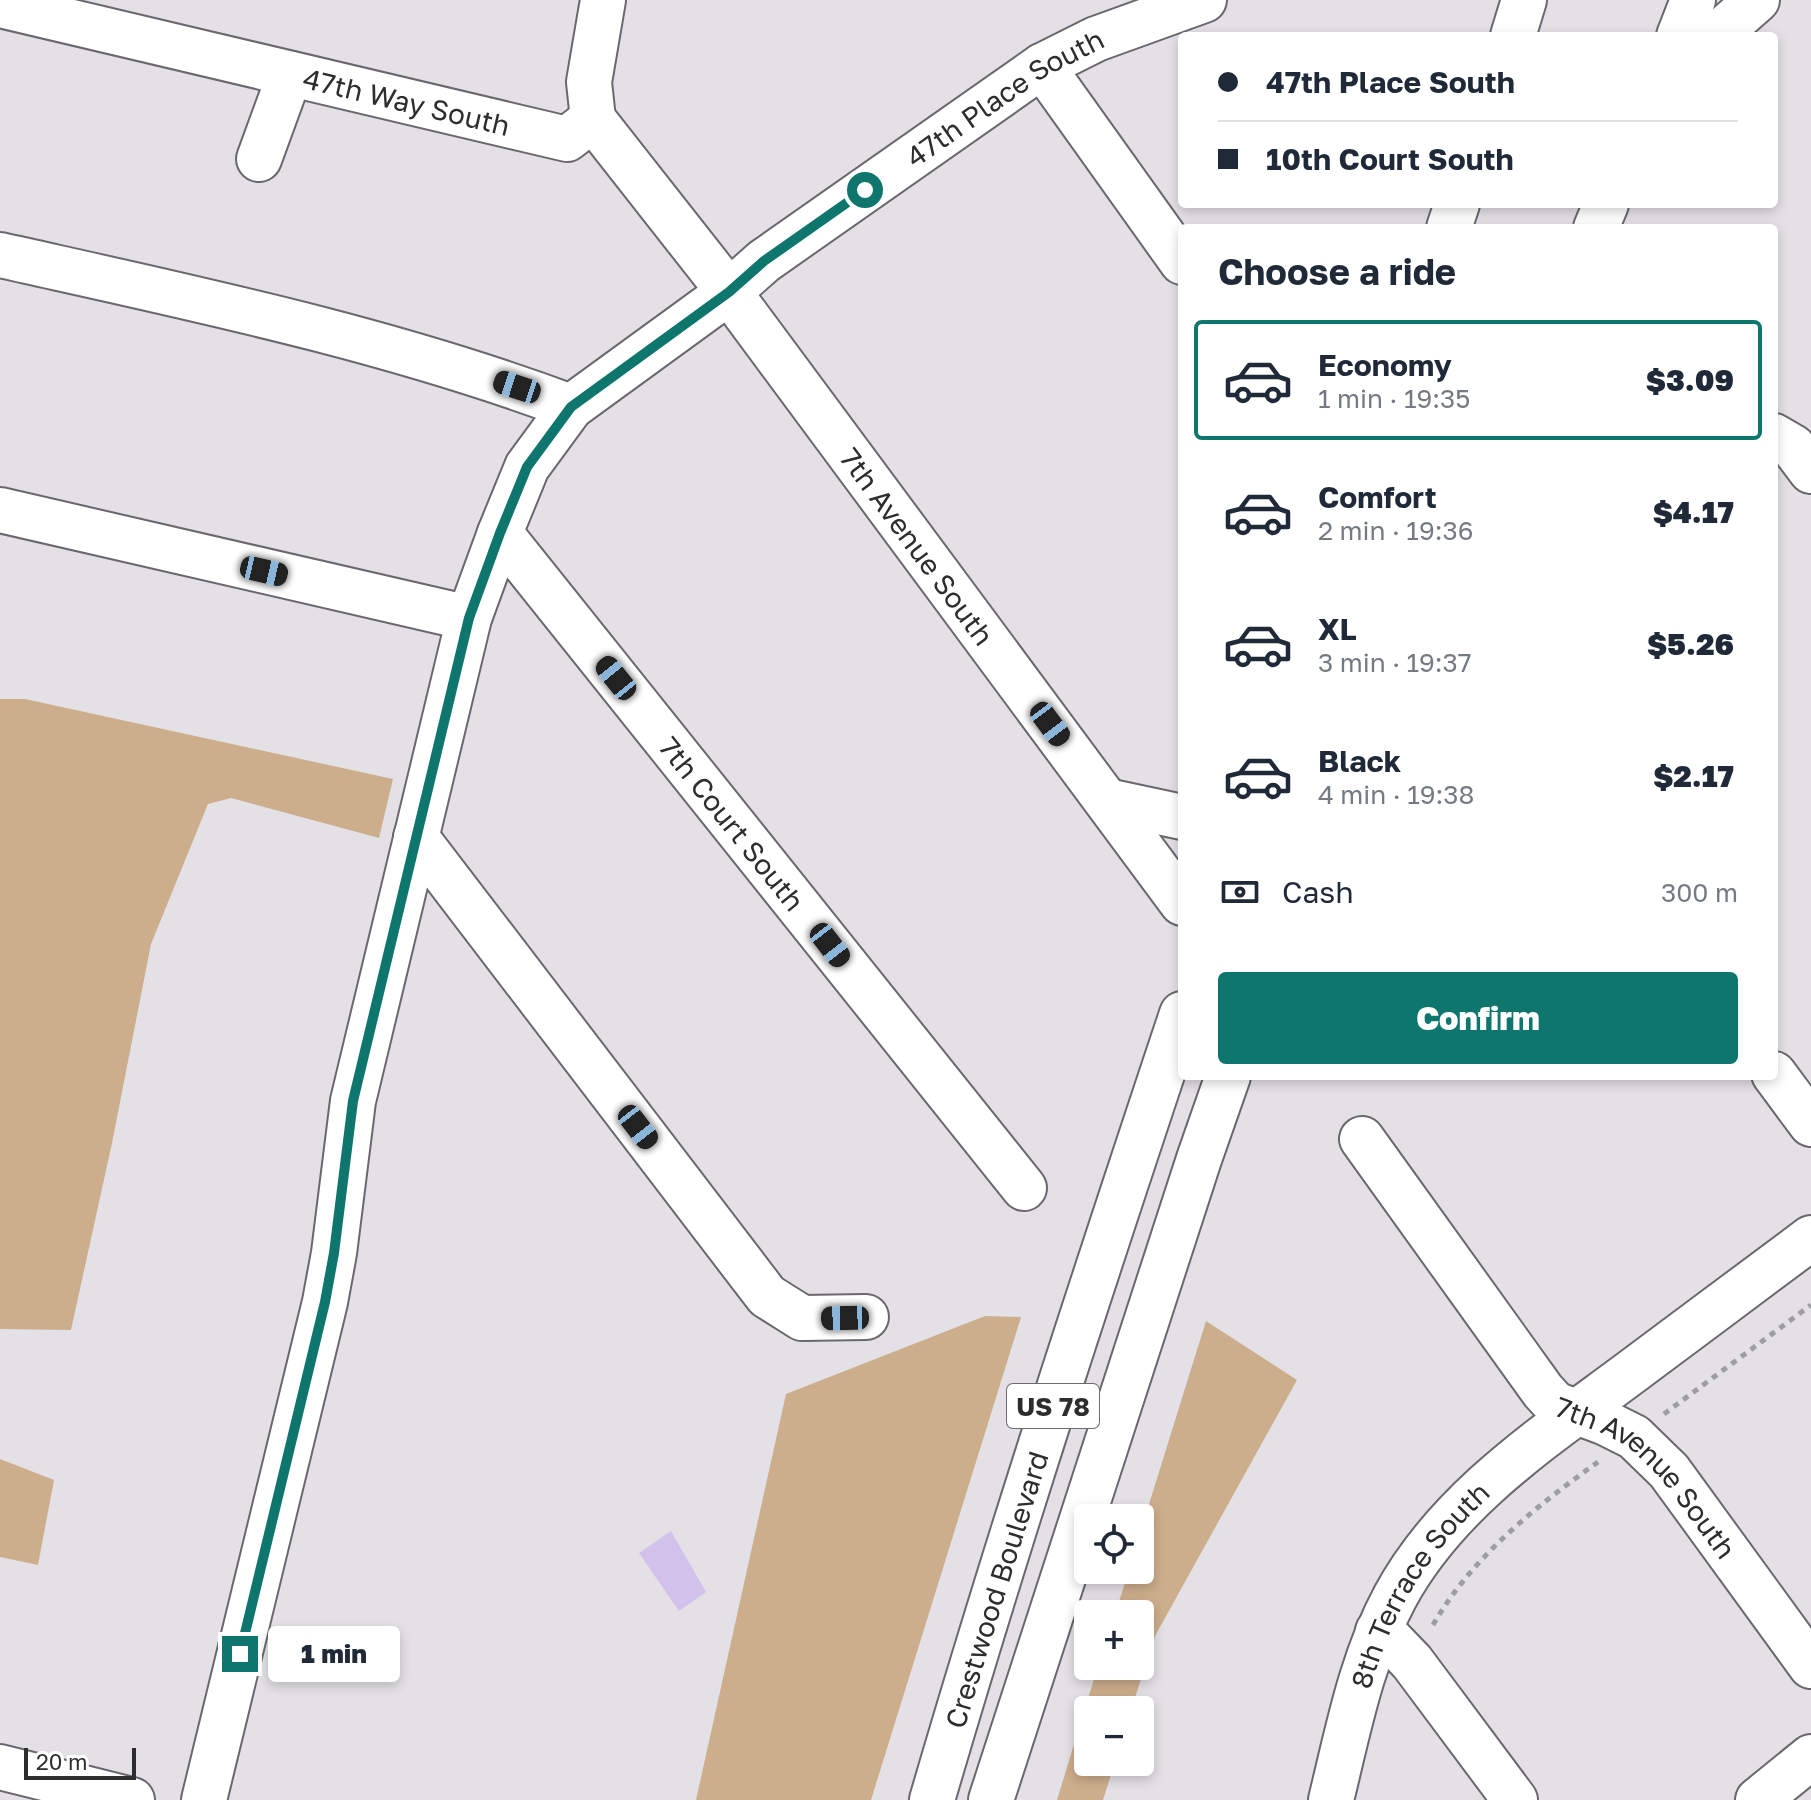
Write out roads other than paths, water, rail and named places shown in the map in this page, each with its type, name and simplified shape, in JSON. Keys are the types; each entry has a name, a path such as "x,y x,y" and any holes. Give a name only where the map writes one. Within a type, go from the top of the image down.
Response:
{"street":[{"path":"603,0 589,82 593,119 729,292"},
{"name":"47th Place South","path":"204,1800 325,1302 353,1101 469,618 527,467 571,407 729,292 764,261 1042,66 1096,39 1204,0"},
{"path":"1514,32 1524,0"},
{"path":"1681,32 1693,0"},
{"path":"1721,32 1757,0"},
{"name":"47th Way South","path":"0,5 567,139 593,119"},
{"path":"1042,66 1178,256"},
{"path":"259,159 290,74"},
{"path":"0,255 322,330 481,375 571,407"},
{"name":"7th Avenue South","path":"729,292 1178,898"},
{"path":"0,510 469,618"},
{"name":"7th Court South","path":"500,533 1024,1188"},
{"path":"1107,801 1178,816"},
{"path":"416,837 767,1296 802,1318 866,1317"},
{"name":"Crestwood Boulevard","path":"932,1800 1067,1361 1178,1026"},
{"path":"1778,1079 1811,1124"},
{"name":"Crestwood Boulevard","path":"991,1800 1227,1080"},
{"name":"7th Avenue South","path":"1362,1139 1543,1391 1555,1404 1634,1437 1669,1471 1811,1666"},
{"name":"8th Terrace South","path":"1331,1800 1364,1668 1378,1631 1395,1596 1438,1533 1493,1480 1575,1414 1811,1238"},
{"path":"1378,1631 1386,1635 1412,1662 1515,1800"},
{"path":"1758,1800 1811,1757"},
{"path":"0,1767 132,1800"}]}
